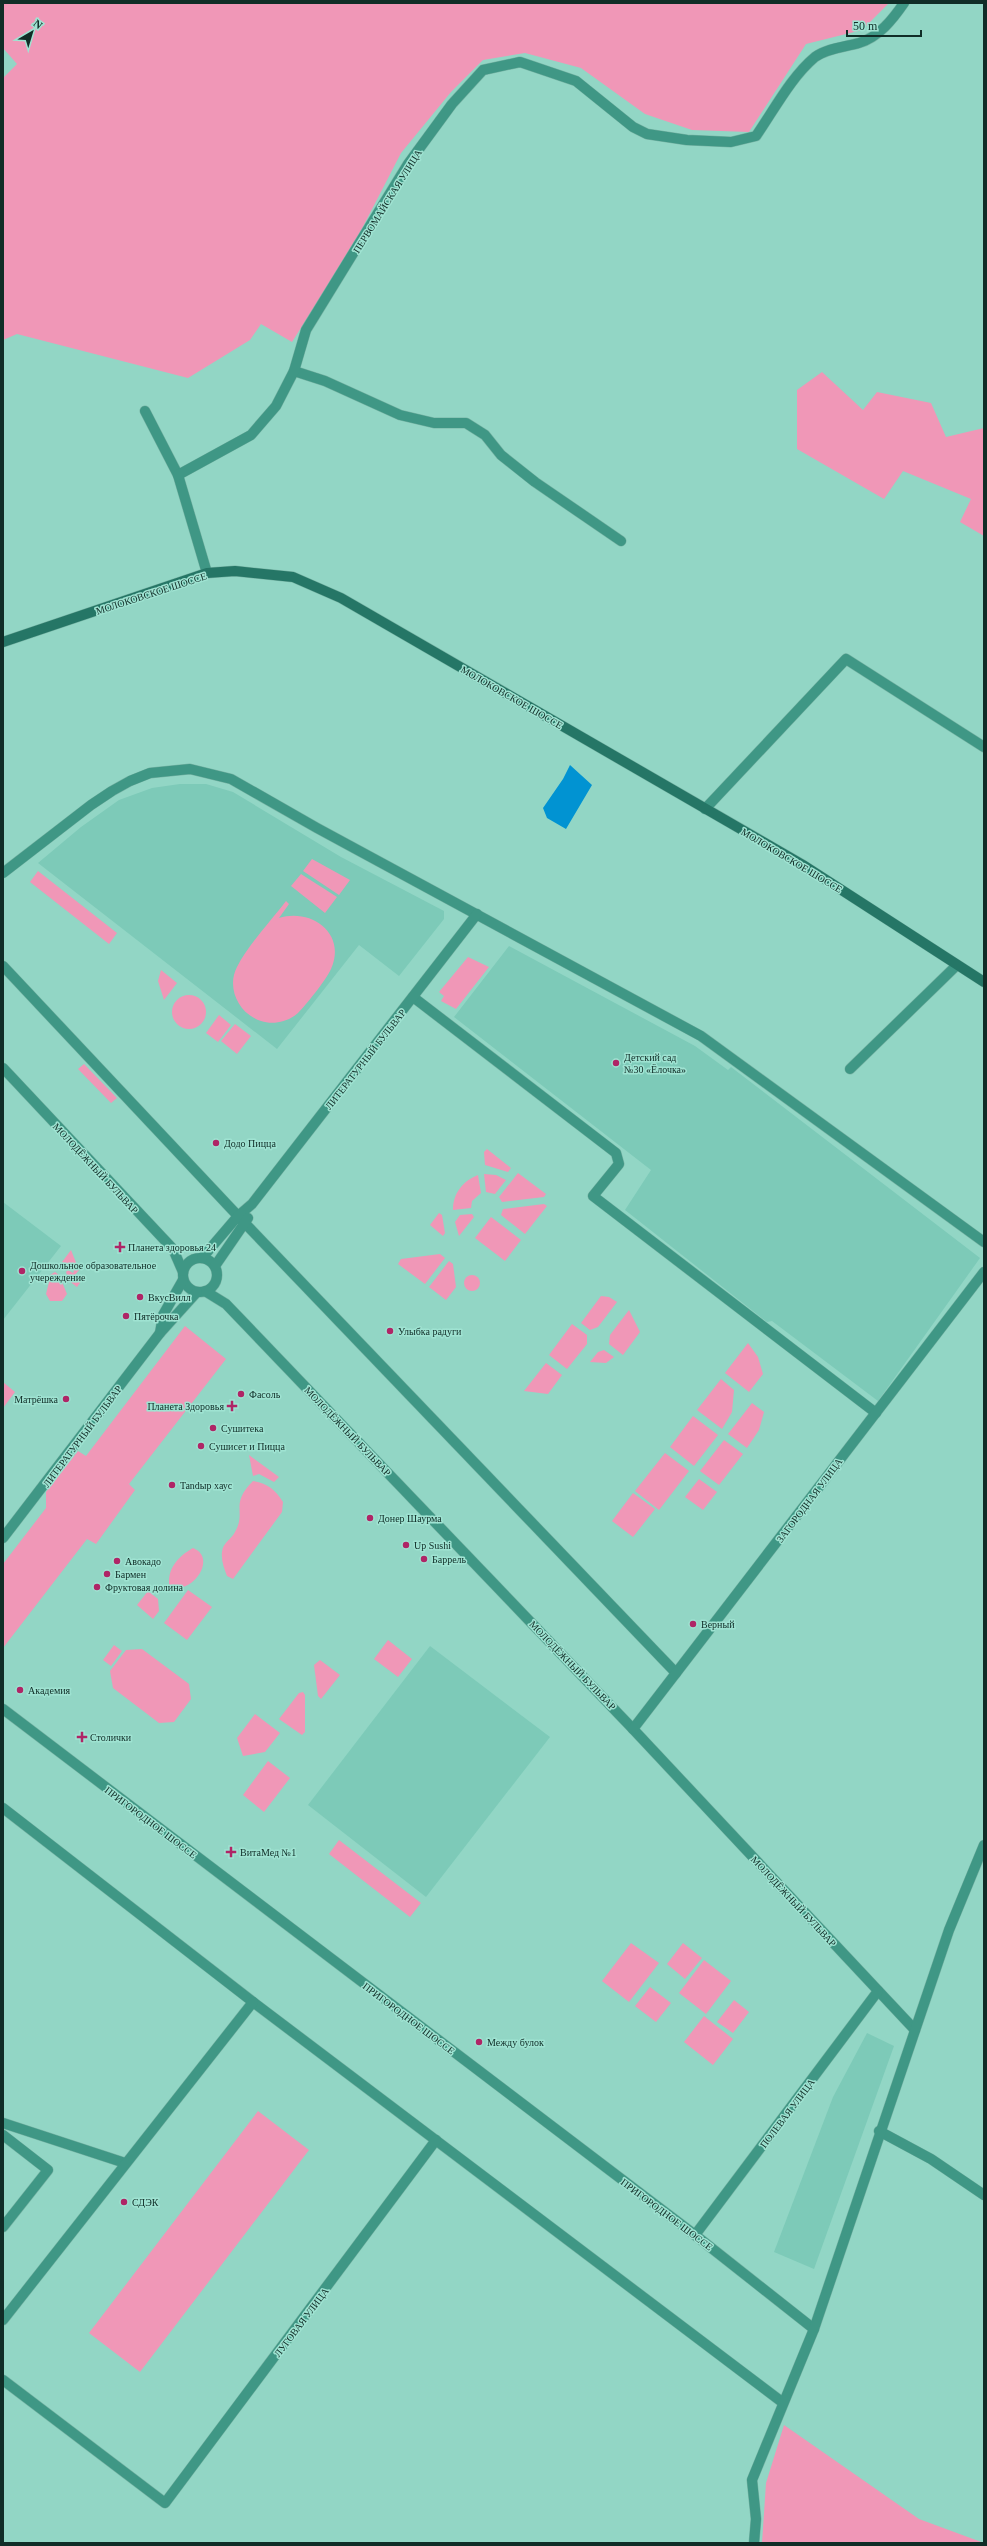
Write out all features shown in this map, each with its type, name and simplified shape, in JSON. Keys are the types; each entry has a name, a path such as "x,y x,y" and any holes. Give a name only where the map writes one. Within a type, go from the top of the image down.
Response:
{"main road":[{"name":"МОЛОКОВСКОЕ ШОССЕ","path":"3,642 207,573 235,571 293,577 341,598 803,866 984,982"}],"street":[{"name":"ПЕРВОМАЙСКАЯ УЛИЦА","path":"178,475 251,434 276,406 294,372 306,330 408,164 452,104 483,70 520,62 576,82 633,127 647,134 687,140 731,142 756,136 796,78 815,56 829,50 860,43 878,33 904,3"},
{"path":"294,372 325,381 400,415 434,424 466,423 485,435 501,455 535,482 621,541"},
{"path":"145,411 178,475 207,573"},
{"path":"705,809 846,659 984,747"},
{"path":"3,873 112,790 150,773 190,769 230,779 701,1036 984,1242"},
{"name":"ЛИТЕРАТУРНЫЙ БУЛЬВАР","path":"199,1258 238,1216 252,1204 477,914"},
{"path":"850,1069 957,965"},
{"path":"3,966 238,1216 676,1673"},
{"path":"413,996 616,1153 618,1164 593,1196 876,1413"},
{"name":"МОЛОДЁЖНЫЙ БУЛЬВАР","path":"3,1068 173,1250 183,1276"},
{"name":"МОЛОДЁЖНЫЙ БУЛЬВАР","path":"3,1076 19,1086"},
{"name":"ЛИТЕРАТУРНЫЙ БУЛЬВАР","path":"215,1266 246,1224 252,1204"},
{"name":"МОЛОДЁЖНЫЙ БУЛЬВАР","path":"173,1250 199,1258"},
{"path":"199,1258 210,1261 215,1266 216,1281 201,1292 187,1286 183,1276 188,1262 199,1258"},
{"name":"ЗАГОРОДНАЯ УЛИЦА","path":"633,1729 984,1272"},
{"name":"ЛИТЕРАТУРНЫЙ БУЛЬВАР","path":"160,1333 163,1315 183,1276"},
{"name":"МОЛОДЁЖНЫЙ БУЛЬВАР","path":"216,1281 226,1304 633,1729 915,2030"},
{"name":"ЛИТЕРАТУРНЫЙ БУЛЬВАР","path":"3,1538 160,1333 201,1292"},
{"name":"МОЛОДЁЖНЫЙ БУЛЬВАР","path":"201,1292 226,1304"},
{"name":"ПРИГОРОДНОЕ ШОССЕ","path":"3,1709 695,2235 814,2329"},
{"path":"3,1808 253,2002 782,2402"},
{"path":"754,2543 756,2519 752,2480 782,2402 814,2329 879,2131 949,1930 984,1845"},
{"name":"ПОЛЕВАЯ УЛИЦА","path":"695,2235 878,1991"},
{"path":"3,2320 253,2002"},
{"path":"3,2123 125,2163"},
{"path":"879,2131 931,2159 984,2195"},
{"path":"3,2136 48,2170 3,2228"},
{"name":"ЛУГОВАЯ УЛИЦА","path":"3,2380 165,2503 436,2140"}],"shaded area":[{"path":"3,3 889,3 862,30 806,44 749,132 692,130 645,114 581,68 525,53 483,60 451,92 401,153 354,244 292,342 261,324 250,340 188,378 17,334 3,340 3,78 17,64 3,48"},
{"path":"822,372 863,410 877,392 931,403 946,437 984,428 984,536 960,522 971,499 903,471 884,499 797,449 797,390"},
{"path":"180,784 206,784 233,792 341,857 444,911 444,919 399,976 359,945 277,1049 38,863 81,827 119,800 152,788"},
{"path":"312,859 350,880 339,895 303,871"},
{"path":"38,871 117,933 109,944 30,882"},
{"path":"301,874 337,897 325,913 291,886"},
{"path":"286,901 289,904 279,918 291,916 303,917 314,920 323,926 330,934 334,944 335,956 331,969 325,979 298,1013 285,1021 270,1023 253,1018 246,1013 234,991 234,975 247,950"},
{"path":"509,946 695,1046 728,1070 731,1067 980,1258 878,1401 772,1321 767,1322 625,1210 651,1170 454,1017"},
{"path":"468,957 489,967 456,1009 441,1001 444,996 439,992"},
{"path":"161,970 177,983 164,1000 158,981"},
{"path":"186,995 192,995 201,1000 205,1006 205,1018 201,1024 192,1029 186,1029 177,1024 172,1015 172,1009 177,1000"},
{"path":"219,1015 231,1025 218,1042 206,1033"},
{"path":"235,1024 251,1036 237,1054 221,1041"},
{"path":"84,1064 117,1098 111,1103 78,1069"},
{"path":"487,1149 511,1168 508,1172 485,1165 484,1152"},
{"path":"518,1173 546,1194 544,1197 502,1202 499,1197"},
{"path":"484,1174 496,1175 506,1180 495,1194 486,1192"},
{"path":"478,1175 481,1193 472,1201 471,1208 453,1210 453,1204 460,1188 463,1184"},
{"name":"Дошкольное образовательное учереждение","path":"3,1202 61,1246 3,1320"},
{"path":"544,1204 547,1206 525,1234 501,1215 503,1209"},
{"path":"439,1213 442,1215 445,1233 443,1236 430,1225"},
{"path":"472,1214 474,1217 459,1236 455,1222 460,1215"},
{"path":"491,1217 521,1240 505,1261 475,1238"},
{"path":"71,1250 79,1270 75,1275 82,1280 77,1287 69,1281 66,1272 68,1270 73,1273 74,1271 62,1262"},
{"path":"440,1254 445,1258 425,1284 398,1264 401,1259"},
{"path":"449,1261 453,1264 456,1287 446,1300 429,1287"},
{"path":"55,1272 59,1275 67,1294 62,1301 50,1301 46,1294 49,1282 48,1276"},
{"path":"472,1275 479,1280 480,1283 475,1290 472,1291 465,1286 464,1283 469,1276"},
{"path":"601,1296 609,1297 617,1302 598,1327 590,1330 581,1323"},
{"path":"629,1310 640,1332 623,1355 609,1344 610,1335"},
{"path":"572,1324 587,1335 587,1344 567,1369 549,1355"},
{"path":"185,1326 226,1359 129,1484 135,1490 96,1544 87,1539 3,1648 3,1564 46,1508 46,1492 78,1451 86,1456"},
{"path":"748,1343 758,1357 763,1374 749,1392 725,1373"},
{"path":"604,1350 614,1357 606,1363 590,1362 598,1352"},
{"path":"546,1363 562,1375 548,1394 524,1391"},
{"path":"721,1379 734,1390 732,1412 722,1429 697,1410"},
{"path":"3,1382 15,1392 3,1408"},
{"path":"752,1403 764,1412 759,1430 747,1448 728,1434"},
{"path":"693,1416 718,1435 694,1466 670,1447"},
{"path":"724,1440 743,1454 719,1485 700,1471"},
{"path":"665,1453 689,1471 659,1510 635,1491"},
{"path":"249,1455 279,1477 274,1482 259,1474 253,1476"},
{"path":"699,1479 717,1492 703,1510 685,1497"},
{"path":"253,1481 267,1485 277,1494 283,1502 282,1512 233,1579 227,1576 223,1564 222,1552 225,1543 235,1532 238,1525 242,1496"},
{"path":"633,1493 655,1509 633,1537 612,1521"},
{"path":"193,1548 200,1553 203,1561 202,1568 198,1576 192,1583 184,1587 176,1587 169,1584 172,1567 179,1558"},
{"path":"188,1590 212,1607 187,1640 164,1623"},
{"path":"148,1591 158,1599 159,1611 153,1619 137,1605"},
{"path":"388,1640 412,1659 398,1677 374,1659"},
{"path":"114,1645 122,1651 111,1666 103,1660"},
{"path":"430,1646 550,1737 426,1897 308,1805"},
{"path":"142,1649 189,1684 191,1699 174,1722 159,1723 113,1688 110,1671 126,1650"},
{"path":"320,1660 340,1675 321,1699 318,1696 314,1665"},
{"path":"303,1692 305,1695 305,1732 302,1735 279,1719 299,1693"},
{"path":"255,1714 280,1733 265,1752 243,1756 237,1738"},
{"path":"268,1761 290,1778 264,1812 243,1795"},
{"path":"339,1840 421,1903 410,1917 329,1854"},
{"path":"631,1943 659,1963 629,2002 602,1981"},
{"path":"683,1943 702,1958 685,1979 667,1964"},
{"path":"704,1960 731,1981 706,2014 679,1993"},
{"path":"650,1987 671,2003 656,2022 635,2006"},
{"path":"734,2000 749,2012 733,2033 717,2022"},
{"path":"704,2016 733,2039 713,2065 684,2042"},
{"path":"867,2033 894,2046 814,2269 774,2252 833,2097"},
{"path":"258,2111 309,2150 140,2372 89,2333"},
{"path":"784,2425 919,2519 984,2543 762,2543 766,2483"}],"water":[{"path":"570,765 592,785 566,829 547,818 543,808 563,779"}],"place":[{"name":"Детский сад №30 «Ёлочка»","path":"616,1063"},
{"name":"Додо Пицца","path":"216,1143"},
{"name":"Планета здоровья 24","path":"120,1247"},
{"name":"Дошкольное образовательное учереждение","path":"22,1271"},
{"name":"ВкусВилл","path":"140,1297"},
{"name":"Пятёрочка","path":"126,1316"},
{"name":"Улыбка радуги","path":"390,1331"},
{"name":"Фасоль","path":"241,1394"},
{"name":"Матрёшка","path":"66,1399"},
{"name":"Планета Здоровья","path":"232,1406"},
{"name":"Сушитека","path":"213,1428"},
{"name":"Сушисет и Пицца","path":"201,1446"},
{"name":"Tandыр хаус","path":"172,1485"},
{"name":"Донер Шаурма","path":"370,1518"},
{"name":"Up Sushi","path":"406,1545"},
{"name":"Баррель","path":"424,1559"},
{"name":"Авокадо","path":"117,1561"},
{"name":"Бармен","path":"107,1574"},
{"name":"Фруктовая долина","path":"97,1587"},
{"name":"Верный","path":"693,1624"},
{"name":"Академия","path":"20,1690"},
{"name":"Столички","path":"82,1737"},
{"name":"ВитаМед №1","path":"231,1852"},
{"name":"Между булок","path":"479,2042"},
{"name":"СДЭК","path":"124,2202"}]}
